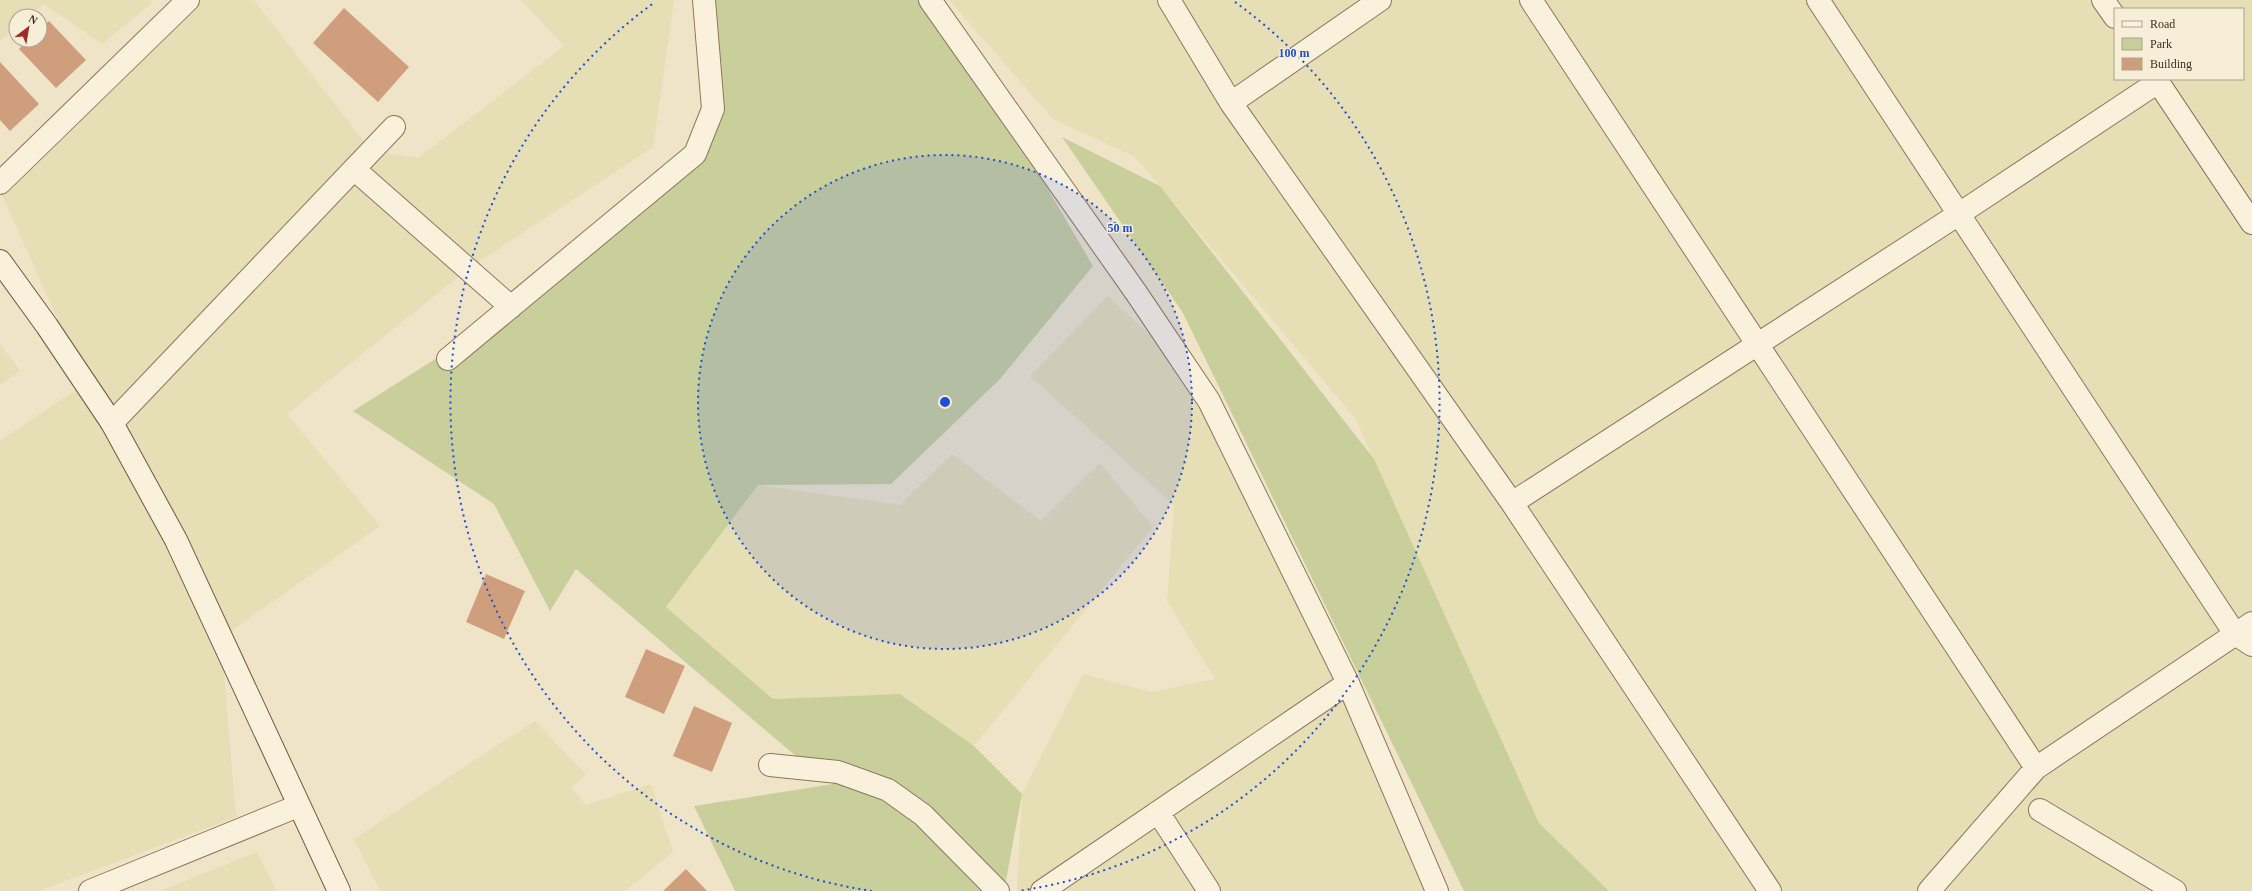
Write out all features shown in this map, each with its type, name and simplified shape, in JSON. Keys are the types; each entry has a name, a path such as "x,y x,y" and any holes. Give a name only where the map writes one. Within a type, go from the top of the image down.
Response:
{"street":[{"path":"0,183 188,0"},
{"path":"448,359 695,154 713,109 704,0"},
{"path":"930,0 1137,294 1209,400 1348,683 1437,891"},
{"path":"1169,0 1230,103 1512,503 1770,891"},
{"path":"1230,103 1380,0"},
{"path":"1531,0 2036,768"},
{"path":"1818,0 1959,214 2246,634 2036,768 1930,891"},
{"path":"2103,0 2114,16"},
{"path":"1512,503 1959,214 2157,80 2252,223"},
{"path":"112,423 394,127"},
{"path":"354,170 511,307"},
{"path":"0,261 47,326 112,423 176,540 298,806 339,891"},
{"path":"1042,891 1348,683"},
{"path":"770,765 838,772 888,790 923,815 998,891"},
{"path":"90,891 298,806"},
{"path":"2040,810 2175,891"},
{"path":"1158,812 1209,891"}],"shaded area":[{"path":"0,0 150,0 152,3 102,44 44,4 39,8 8,8 8,34 0,41"},
{"path":"189,0 254,0 371,151 418,158 564,46 521,0 674,0 653,147 468,269 287,414 380,526 221,638 236,817 39,891 0,891 0,441 86,383 0,190"},
{"path":"949,0 2252,0 2252,891 1609,891 1539,823 1355,418 1135,157 1053,119"},
{"path":"1108,296 1188,370 1438,891 1017,891 1022,794 1083,674 1151,692 1215,679 1167,601 1174,505 1030,376"},
{"path":"0,344 20,371 0,385"},
{"path":"952,454 1041,521 1100,463 1153,527 974,746 900,694 773,699 666,607 758,485 900,505"},
{"path":"535,721 586,775 571,787 586,805 651,784 673,852 625,891 380,891 354,839"},
{"path":"257,852 277,891 160,891"}],"green space":[{"path":"701,0 937,0 1093,266 1000,379 891,484 758,485 666,607 773,699 900,694 974,746 1022,794 1004,891 735,891 694,806 833,784 811,769 576,569 550,611 494,504 353,411 489,325 681,166 713,109"},
{"path":"1062,137 1160,186 1374,459 1539,823 1609,891 1464,891 1183,313"}],"building":[{"path":"344,8 409,67 378,102 313,43"},
{"path":"49,21 86,60 56,88 19,49 48,48"},
{"path":"0,62 39,104 10,131 0,120"},
{"path":"486,574 525,591 504,639 466,622"},
{"path":"646,649 685,666 664,714 625,697"},
{"path":"694,706 732,723 712,772 673,756"},
{"path":"686,869 707,891 663,891"}]}
